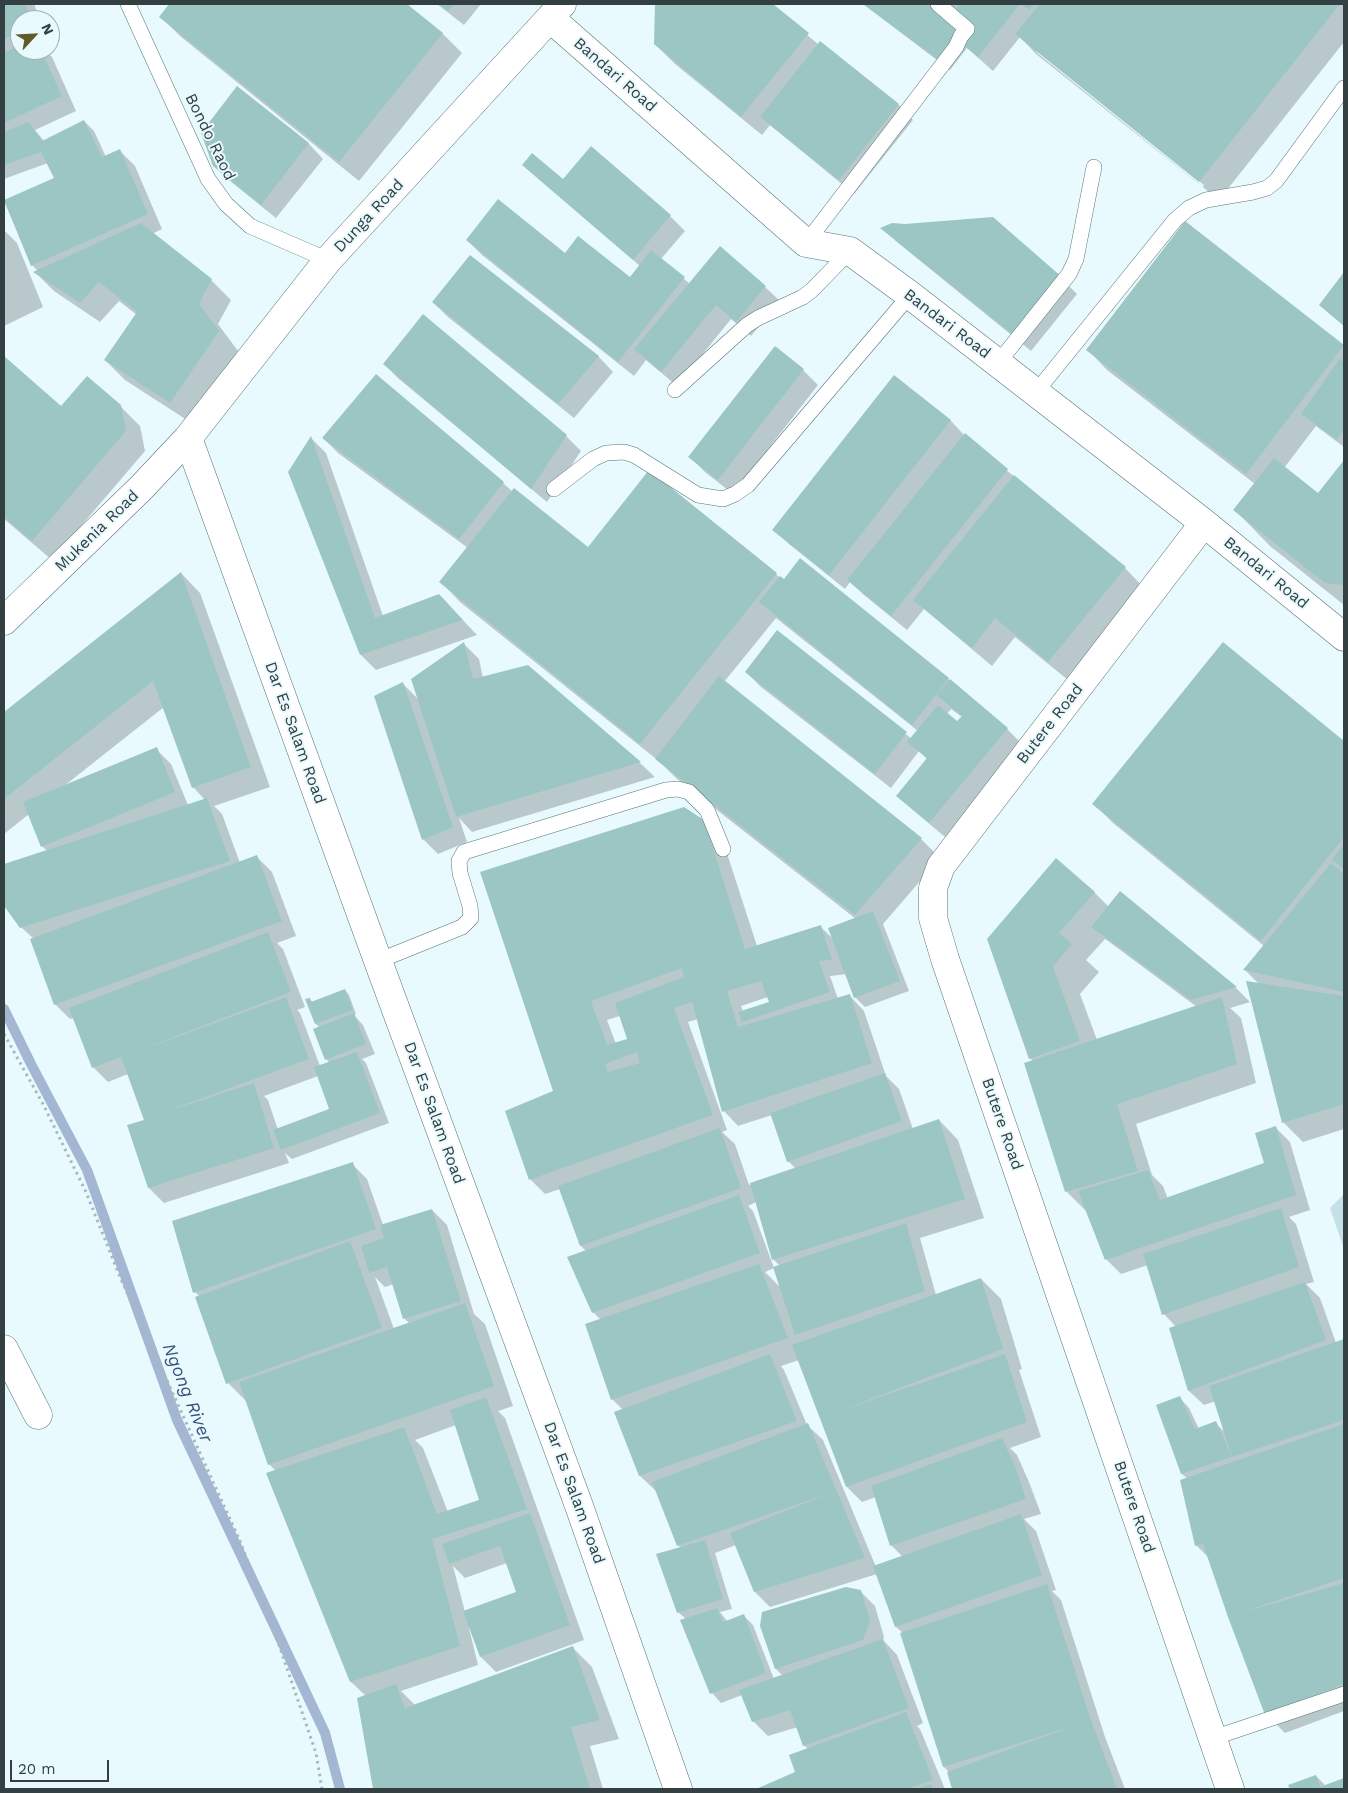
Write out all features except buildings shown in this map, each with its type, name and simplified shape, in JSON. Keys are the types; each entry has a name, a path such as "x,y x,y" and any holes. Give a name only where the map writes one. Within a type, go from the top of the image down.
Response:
{"street":[{"name":"Dunga Road","path":"188,438 328,260 556,11"},
{"name":"Bandari Road","path":"556,11 806,243 850,251 910,295 1204,523 1344,637"},
{"name":"Mukenia Road","path":"4,621 142,487 188,438"},
{"name":"Dar Es Salam Road","path":"188,438 578,1503 678,1789"},
{"name":"Butere Road","path":"1204,523 941,866 933,888 933,918 945,960 1230,1789"},
{"path":"4,1349 38,1415"}],"lane":[{"name":"Bondo Raod","path":"128,4 208,179 226,204 250,226 328,260"},
{"path":"806,243 968,29 938,4"},
{"path":"1036,392 1175,220 1189,208 1206,200 1253,192 1267,188 1276,181 1344,88"},
{"path":"998,363 1069,274 1076,260 1094,167"},
{"path":"674,390 747,325 803,297 812,290 850,251"},
{"path":"554,489 593,459 606,453 624,452 634,455 698,495 723,499 736,494 748,485 910,295"},
{"path":"378,961 462,927 471,918 470,906 460,873 459,861 464,852 666,790 678,789 689,792 707,810 723,849"},
{"path":"1213,1738 1344,1694"}],"path":[{"path":"4,1034 43,1104 86,1192 120,1277 240,1541 279,1645 316,1753 322,1789"}],"shaded area":[{"path":"1344,1194 1344,1249 1330,1208"}],"waterway":[{"name":"Ngong River","path":"4,1009 87,1170 177,1420 325,1733 340,1789"}]}
